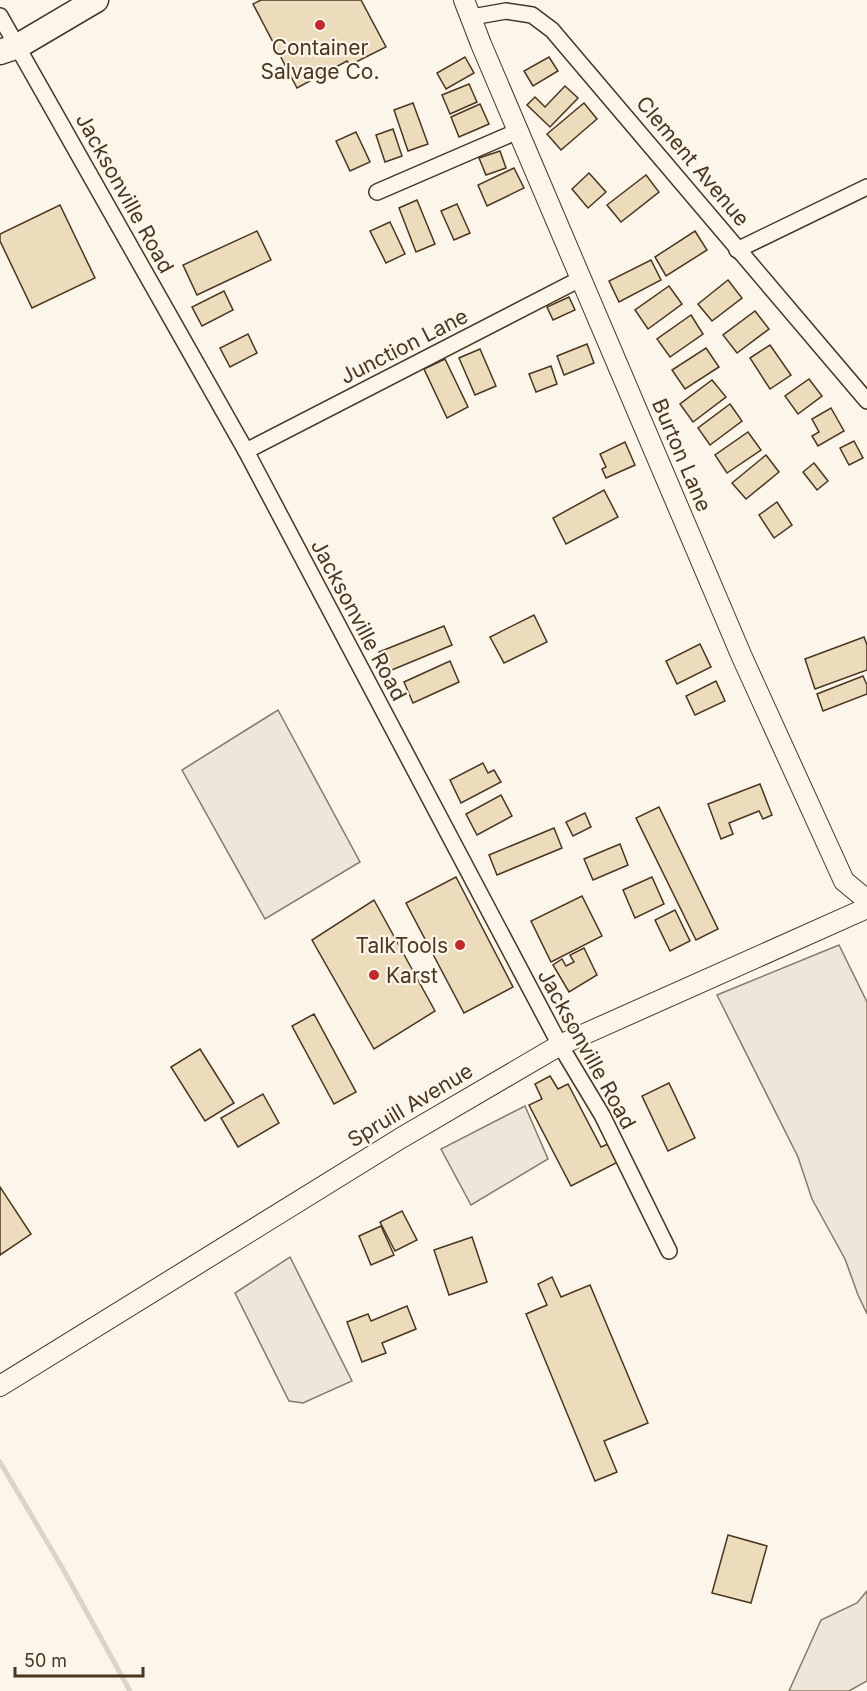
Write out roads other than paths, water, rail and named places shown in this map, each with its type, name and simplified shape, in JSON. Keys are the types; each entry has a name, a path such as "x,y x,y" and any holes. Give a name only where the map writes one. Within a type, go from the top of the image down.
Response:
{"main road":[{"path":"9,49 96,0"}],"street":[{"name":"Burton Lane","path":"468,8 481,44 742,657 844,881 867,900"},
{"name":"Clement Avenue","path":"468,8 532,15 552,30 867,401"},
{"name":"Jacksonville Road","path":"0,16 9,49 246,451 560,1046 602,1115 669,1251"},
{"path":"377,192 518,131"},
{"path":"737,250 867,188"},
{"name":"Junction Lane","path":"246,451 582,278"},
{"name":"Spruill Avenue","path":"0,1386 401,1138 560,1046 867,908"}],"waterway":[{"path":"0,1462 63,1569 130,1691"}],"place":[{"name":"Container Salvage Co.","path":"320,25"},
{"name":"TalkTools","path":"460,945"},
{"name":"Karst","path":"374,975"}]}
